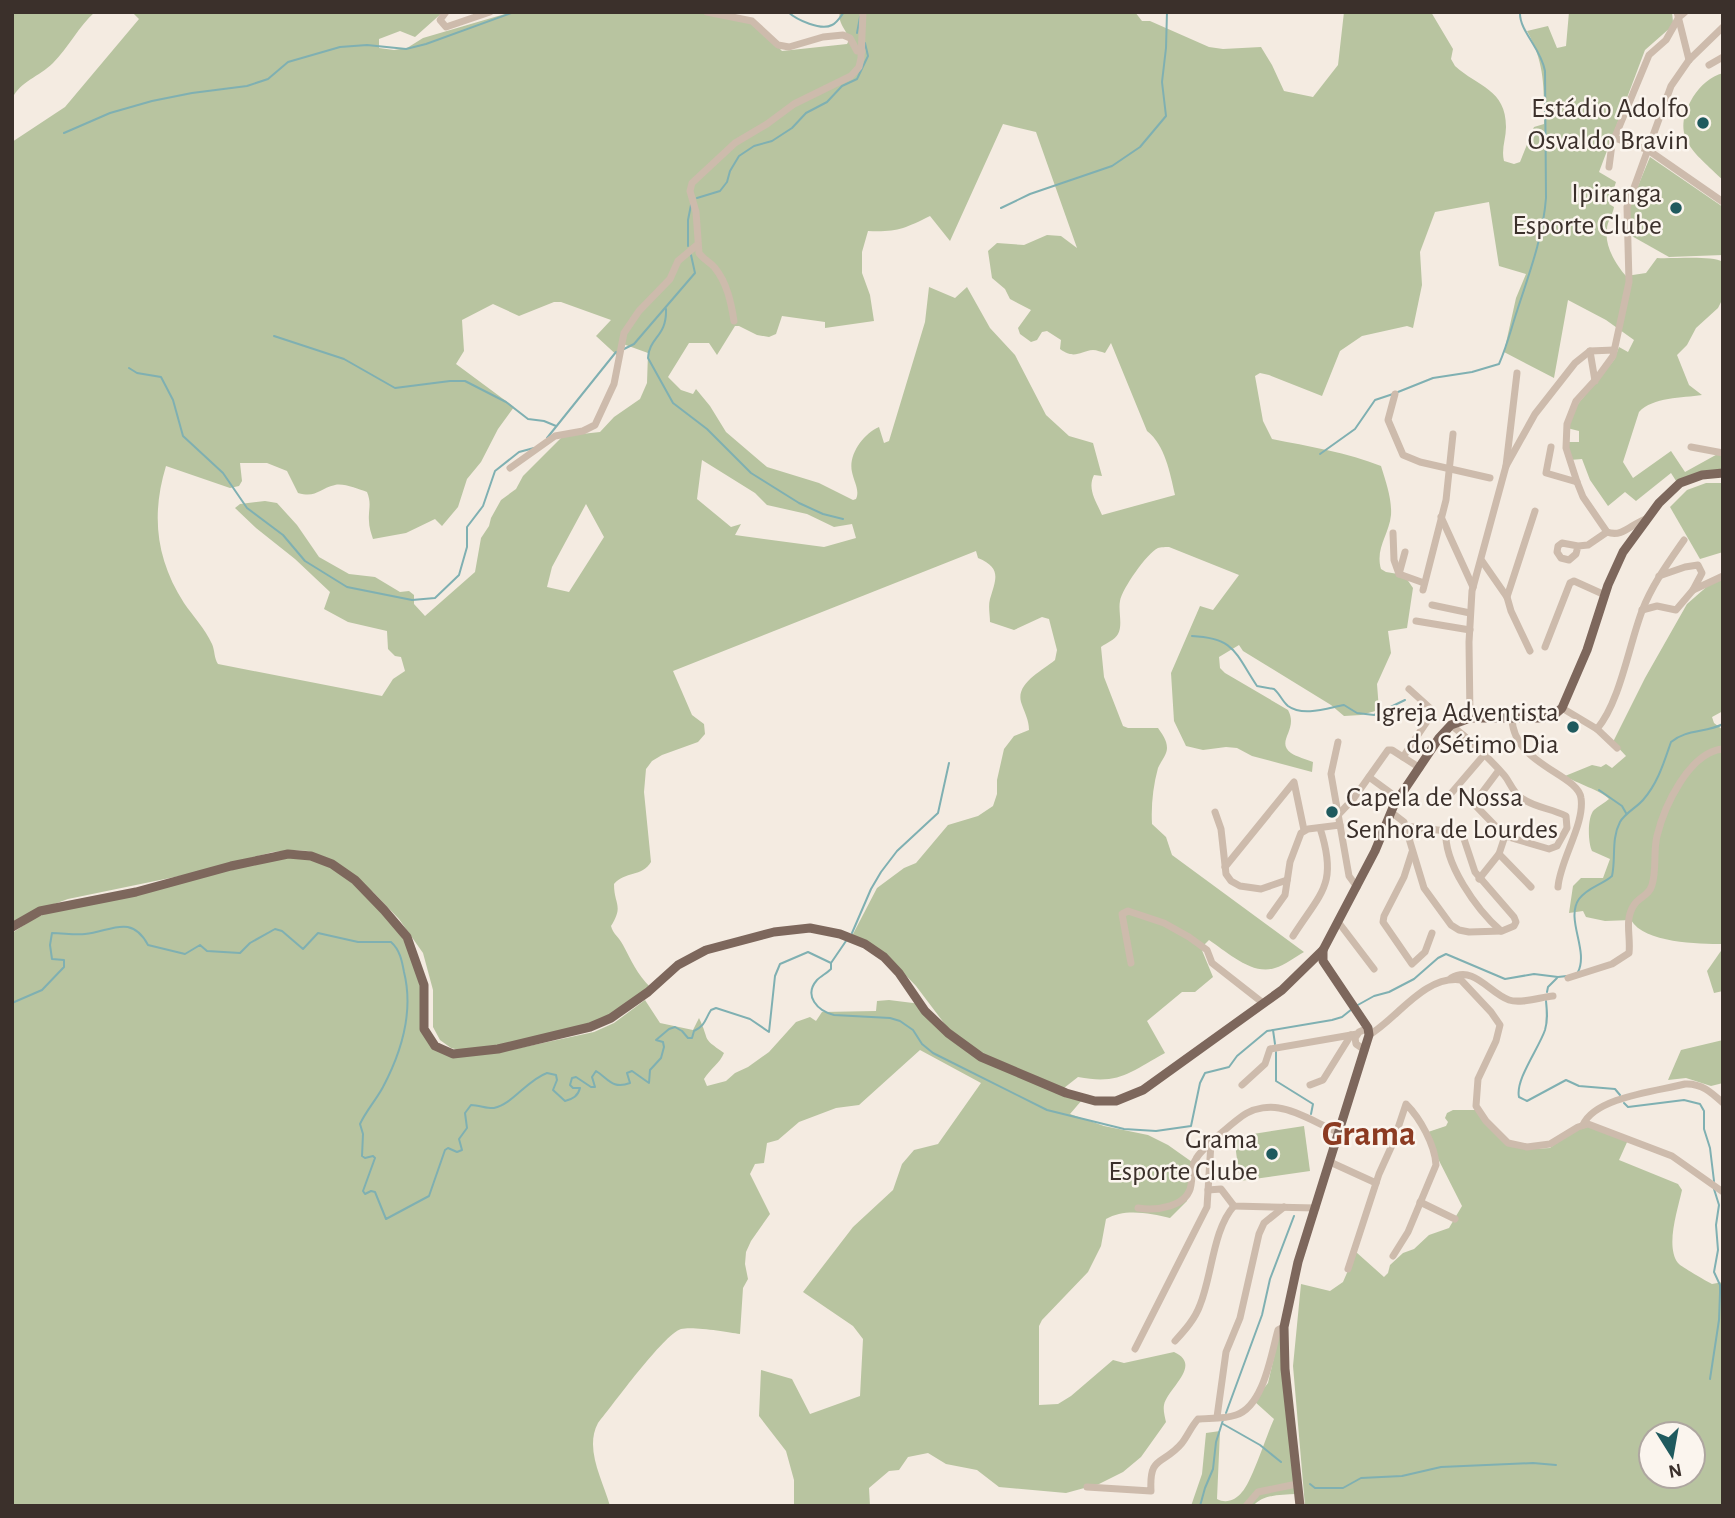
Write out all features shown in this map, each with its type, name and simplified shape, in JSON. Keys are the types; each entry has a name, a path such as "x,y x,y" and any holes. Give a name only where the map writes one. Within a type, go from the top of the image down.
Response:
{"main road":[{"path":"12,928 40,911 136,891 288,853 311,856 332,864 355,880 407,937 424,985 424,1028 435,1046 453,1054 498,1049 590,1027 611,1018 648,992 678,965 706,950 774,932 810,929 840,934 865,944 884,957 899,973 925,1011 948,1033 981,1056 1066,1093 1095,1101 1116,1101 1143,1090 1282,990 1323,950 1357,887 1391,812 1451,725 1470,718 1549,717 1562,709 1623,552 1646,519 1683,481 1702,475 1723,473"},
{"path":"1300,1506 1285,1369 1284,1327 1298,1262 1369,1032 1324,961 1323,950"}],"street":[{"path":"446,12 440,20 446,27 490,12"},
{"path":"707,12 752,21 778,46 789,47 823,37 843,35 850,38 857,51 862,51"},
{"path":"734,321 728,291 713,266 701,257 697,245 696,212 690,191 692,183 735,143 794,104 851,76 859,66 862,51 863,12"},
{"path":"1680,14 1689,60"},
{"path":"1609,167 1615,138 1649,55 1666,40 1680,14"},
{"path":"1646,519 1619,534 1607,532 1583,497 1577,482 1566,448 1567,424 1576,401 1595,381 1614,350 1629,282 1626,207 1675,78 1689,60 1723,27"},
{"path":"1709,65 1723,57"},
{"path":"1615,138 1648,150 1723,202"},
{"path":"1707,191 1723,196"},
{"path":"510,468 555,436 583,431 595,425 614,384 624,333 639,311 670,279 678,261 697,245"},
{"path":"1470,718 1470,613 1473,588 1506,466 1541,404 1569,370 1590,351 1614,350"},
{"path":"1590,351 1595,381"},
{"path":"1506,466 1517,373"},
{"path":"1395,394 1388,420 1402,453 1420,462 1490,478"},
{"path":"1393,533 1394,560 1399,574 1423,586 1446,500 1453,434"},
{"path":"1551,447 1546,473 1577,482"},
{"path":"1691,447 1723,453"},
{"path":"1507,597 1535,511"},
{"path":"1441,517 1473,588"},
{"path":"1578,546 1591,544 1607,532"},
{"path":"1597,729 1611,707 1642,610 1658,576 1684,540"},
{"path":"1399,574 1405,552"},
{"path":"1482,561 1507,597 1530,651"},
{"path":"1642,610 1657,606 1676,610 1693,590 1702,573 1699,566 1685,567 1658,576"},
{"path":"1693,590 1723,576"},
{"path":"1545,647 1570,583 1575,582 1605,595"},
{"path":"1432,605 1470,613"},
{"path":"1416,621 1470,630"},
{"path":"1403,757 1432,714 1430,708 1409,689"},
{"path":"1562,709 1597,729 1617,748"},
{"path":"1512,719 1517,740 1541,764 1578,788 1581,794 1582,807 1559,875 1558,887"},
{"path":"1451,725 1499,770 1513,791 1524,801 1566,816 1568,825 1558,845 1549,849 1505,836 1475,803 1499,770"},
{"path":"1338,742 1331,774 1350,880 1357,887"},
{"path":"1568,978 1612,964 1629,953 1628,921 1633,906 1648,894 1652,887 1657,837 1673,796 1697,761 1711,751 1723,748"},
{"path":"1338,815 1388,750 1420,768"},
{"path":"1448,797 1483,755"},
{"path":"1369,777 1399,799"},
{"path":"1225,867 1294,782 1304,830 1290,862 1284,895 1270,916"},
{"path":"1215,812 1221,830 1225,867 1231,881 1261,889 1287,880"},
{"path":"1391,812 1402,819 1425,891 1453,926 1465,932 1504,930 1516,924 1514,918 1479,879 1462,833 1405,826"},
{"path":"1304,830 1340,825"},
{"path":"1293,936 1315,904 1329,874 1320,828"},
{"path":"1446,830 1447,850 1462,880 1480,911 1504,930"},
{"path":"1479,879 1499,854 1505,836"},
{"path":"1412,852 1406,872 1383,922 1412,964 1425,952 1433,933"},
{"path":"1499,854 1531,887"},
{"path":"1131,963 1122,914 1128,911 1164,923 1189,937 1207,950 1212,963 1263,1003"},
{"path":"1339,923 1374,969"},
{"path":"1242,1085 1265,1064 1270,1049 1369,1032 1417,996 1459,974 1468,975 1515,1002 1553,996"},
{"path":"1448,980 1461,980 1492,1012 1500,1025 1498,1038 1480,1072 1476,1104 1478,1110 1505,1141 1513,1145 1527,1147 1550,1144 1583,1125 1589,1115 1613,1102 1685,1084 1694,1084 1708,1090 1723,1103"},
{"path":"1354,1034 1354,1042 1365,1050"},
{"path":"1310,1085 1323,1080 1354,1034"},
{"path":"1348,1269 1376,1183 1406,1104 1419,1122 1436,1162 1408,1232 1393,1256"},
{"path":"1138,1208 1152,1210 1184,1199 1191,1187 1191,1169 1197,1156 1247,1113 1261,1108 1279,1108 1338,1132"},
{"path":"1583,1125 1605,1130 1672,1156 1723,1192"},
{"path":"1135,1349 1207,1207 1211,1143"},
{"path":"1331,1162 1376,1183"},
{"path":"1208,1190 1221,1189 1234,1206"},
{"path":"1420,1202 1455,1219"},
{"path":"1234,1206 1316,1208"},
{"path":"1175,1341 1190,1324 1200,1306 1222,1230 1228,1213 1234,1206"},
{"path":"1217,1417 1226,1352 1240,1318 1259,1234 1265,1223 1284,1207"},
{"path":"1087,1487 1151,1491 1150,1474 1153,1467 1182,1443 1198,1419 1235,1416 1252,1402 1267,1377 1278,1330 1284,1327"},
{"path":"1246,1506 1258,1492 1297,1484"}],"green space":[{"path":"12,12 95,12 53,63 25,83 12,99"},
{"path":"132,12 443,12 415,37 400,31 379,39 379,48 394,50 407,48 423,38 512,12 703,12 747,22 782,51 847,44 849,40 840,20 840,12 1135,12 1142,21 1150,21 1209,47 1261,47 1284,91 1313,97 1338,65 1344,12 1431,12 1453,49 1451,59 1455,66 1489,90 1501,104 1506,127 1504,161 1514,164 1520,162 1534,127 1544,124 1540,65 1527,31 1548,26 1557,48 1566,46 1569,12 1672,12 1673,22 1670,28 1645,50 1599,172 1616,182 1609,204 1614,207 1607,226 1607,242 1615,261 1626,276 1646,273 1657,258 1701,258 1723,262 1723,298 1718,308 1696,328 1687,345 1677,355 1689,385 1702,395 1652,403 1639,412 1623,462 1633,478 1671,451 1685,472 1723,451 1723,473 1678,484 1671,473 1636,501 1625,492 1608,506 1590,480 1582,459 1570,460 1566,442 1579,442 1579,431 1567,428 1577,405 1614,360 1619,347 1628,352 1634,340 1606,320 1568,300 1554,378 1504,352 1516,298 1526,274 1499,266 1489,202 1435,212 1420,252 1422,285 1413,328 1407,326 1362,336 1340,351 1322,396 1269,375 1260,373 1255,376 1263,421 1272,439 1342,454 1381,466 1390,497 1391,515 1381,548 1381,569 1404,575 1413,588 1407,628 1388,631 1391,653 1377,684 1379,710 1361,715 1344,716 1331,705 1243,651 1239,645 1219,657 1220,668 1225,673 1288,710 1291,723 1285,744 1293,754 1313,762 1312,772 1252,756 1237,748 1203,750 1186,746 1174,721 1171,673 1200,606 1213,610 1239,575 1163,547 1153,551 1130,580 1120,601 1118,634 1101,647 1104,677 1123,726 1158,728 1166,742 1166,753 1158,768 1155,782 1152,824 1166,837 1172,855 1304,952 1275,968 1257,969 1209,940 1201,948 1213,977 1195,992 1182,992 1147,1021 1165,1053 1115,1078 1078,1077 1064,1088 979,1052 947,1027 916,986 892,961 852,936 877,888 904,868 916,863 948,825 978,816 993,806 1004,749 1014,736 1029,730 1021,702 1022,689 1031,678 1055,660 1057,650 1049,619 1042,617 1014,630 990,622 989,602 995,575 991,566 978,558 976,551 673,671 692,715 704,724 705,734 698,742 662,755 646,769 644,792 651,862 643,870 623,877 614,884 618,909 611,926 650,987 598,1023 495,1046 459,1050 451,1048 440,1040 433,1027 433,990 423,953 399,919 373,892 334,861 308,851 273,852 194,873 68,899 32,912 12,925 12,142 65,107 139,19","holes":["1003,124 1036,132 1077,248 1061,236 1047,235 1024,245 997,243 988,251 992,278 1005,289 1010,299 1031,310 1018,328 1020,334 1031,342 1047,331 1061,340 1060,349 1070,354 1093,350 1105,353 1111,343 1147,431 1162,452 1175,495 1102,515 1091,485 1094,475 1102,476 1093,443 1069,436 1046,415 1015,355 990,328 967,287 955,298 929,287 925,322 889,441 884,443 879,427 862,440 852,459 857,492 856,499 853,500 819,483 767,467 726,432 696,389 693,394 681,390 668,377 689,343 709,343 717,355 735,326 769,337 776,334 782,316 825,322 825,328 874,321 870,295 862,273 862,252 868,231 900,229 930,216 950,241","554,302 561,302 611,320 596,336 621,359 623,344 648,353 647,383 640,399 614,417 600,432 563,436 523,476 516,489 501,500 491,518 481,538 475,572 425,616 414,604 414,595 409,591 400,592 375,577 349,574 319,557 297,525 277,503 265,501 240,504 235,508 330,592 324,609 348,622 387,631 388,649 395,656 401,657 405,671 393,679 382,696 218,664 209,638 184,603 167,570 162,553 158,519 161,484 166,466 230,488 239,486 242,481 240,463 267,463 287,471 298,493 314,494 339,485 367,492 370,504 369,526 373,539 406,533 435,519 442,526 458,507 467,479 481,462 498,429 514,407 456,364 464,351 462,320 493,304 519,316","702,460 755,493 767,505 807,514 834,527 852,524 856,538 824,547 735,535 741,524 731,527 697,499","586,504 604,537 569,592 547,587 552,567"]},
{"name":"Estádio Adolfo Osvaldo Bravin","path":"1723,73 1723,180 1694,152 1684,133 1683,123 1693,97 1702,85"},
{"name":"Ipiranga Esporte Clube","path":"1650,157 1723,207 1723,255 1669,257 1630,235 1628,210"},
{"path":"1706,483 1723,483 1723,552 1700,559 1670,507 1687,490"},
{"path":"1723,578 1723,711 1712,717 1714,723 1723,730 1723,944 1673,941 1647,933 1631,920 1605,921 1586,917 1583,911 1569,913 1573,886 1581,878 1603,878 1610,859 1592,851 1589,830 1592,813 1609,799 1565,776 1592,765 1601,767 1606,764 1612,768 1626,756 1613,742 1645,678 1687,604 1711,583"},
{"path":"287,857 306,858 330,867 351,882 389,918 419,963 424,1021 434,1043 459,1057 496,1053 594,1032 614,1023 645,1000 660,1023 693,1030 699,1018 709,1041 724,1053 704,1079 707,1086 726,1081 769,1052 796,1022 810,1017 816,1021 822,1012 876,1011 877,1001 889,1000 921,1004 948,1038 976,1058 1082,1100 1070,1114 1104,1126 1148,1135 1168,1145 1192,1162 1187,1201 1170,1218 1129,1213 1106,1219 1101,1246 1088,1272 1039,1326 1039,1405 1058,1404 1113,1360 1124,1363 1174,1352 1182,1357 1185,1370 1164,1405 1166,1422 1141,1457 1123,1472 1099,1484 1066,1493 999,1487 977,1470 946,1464 928,1453 908,1457 899,1470 889,1471 869,1488 870,1506 794,1504 794,1480 786,1451 759,1416 761,1370 792,1379 810,1414 860,1396 863,1339 853,1326 803,1292 853,1227 893,1190 902,1164 914,1150 938,1144 981,1083 920,1050 859,1105 836,1108 799,1122 778,1140 767,1143 764,1163 755,1164 750,1174 770,1214 746,1252 748,1279 743,1288 740,1334 693,1328 681,1329 673,1334 598,1423 594,1433 594,1454 610,1506 12,1506 12,933 52,911"},
{"path":"1723,948 1723,991 1714,993 1707,971"},
{"path":"1723,1040 1723,1083 1711,1086 1686,1078 1668,1080 1681,1050"},
{"path":"1453,1110 1477,1110 1511,1146 1533,1149 1550,1148 1586,1120 1628,1140 1619,1160 1678,1184 1682,1190 1672,1237 1674,1256 1680,1265 1712,1284 1723,1282 1723,1506 1305,1506 1293,1366 1301,1284 1330,1291 1343,1282 1356,1252 1384,1277 1390,1265 1403,1253 1414,1249 1429,1235 1449,1228 1462,1206 1425,1133 1446,1126 1448,1122 1445,1118 1447,1113"},
{"name":"Grama Esporte Clube","path":"1304,1126 1310,1171 1240,1181 1234,1137"},
{"path":"1282,1323 1296,1494 1267,1497 1253,1506 1191,1506 1202,1474 1206,1433 1220,1431 1217,1499 1234,1499 1250,1479 1274,1419 1254,1401 1268,1383"}],"waterway":[{"path":"64,133 110,113 152,101 247,86 268,79 288,62 340,47 367,45 406,49 514,12"},
{"path":"788,12 803,21 822,27 834,24 844,12"},
{"path":"1001,208 1030,194 1112,166 1140,147 1166,116 1162,82 1167,12"},
{"path":"1398,392 1433,378 1472,372 1499,364 1507,344 1539,241 1546,198 1545,71 1523,26 1520,12"},
{"path":"857,33 860,17"},
{"path":"697,198 720,191 739,156 754,146 772,141 792,128 806,113 827,102 842,86 857,79 868,56 865,43"},
{"path":"688,246 691,205"},
{"path":"624,349 634,344 695,273 691,255"},
{"path":"666,309 664,326 651,345 648,358 673,403 707,429 751,473 799,503 823,514 843,519"},
{"path":"274,336 344,359 395,388 465,381 506,402 528,419 556,426"},
{"path":"547,438 616,352"},
{"path":"129,368 137,373 161,377 173,400 183,436 223,473 247,508 283,535 305,561 347,587 412,600 435,598 459,575 467,547 467,527 483,506 495,471 519,452 534,448"},
{"path":"1320,454 1355,429 1375,400 1393,394"},
{"path":"1192,636 1206,637 1226,644 1238,656 1257,686 1274,689 1286,704 1294,709 1316,711 1344,705 1357,713 1374,715 1405,700"},
{"path":"1578,972 1581,954 1575,925 1575,907 1583,895 1612,876 1620,822 1653,787 1671,742 1683,735 1723,724"},
{"path":"852,933 881,872 897,851 938,813 949,763"},
{"path":"1599,790 1622,806 1626,813"},
{"path":"12,1003 42,990 64,967 64,960 52,959 52,933 85,934 127,927 141,935 148,945 185,954 200,945 207,951 240,953 250,943 275,929 282,931 303,949 318,933 358,942 391,942 400,956 407,987 407,1016 401,1045 390,1073 360,1124 363,1134 362,1156 375,1158 363,1191 365,1194 375,1192 386,1219 429,1196 445,1150 462,1150 459,1139 467,1128 465,1113 471,1105 492,1108 501,1106 547,1073 556,1075 553,1090 565,1101 575,1097 580,1088 570,1085 572,1078 576,1077 595,1087 592,1077 596,1071 614,1084 630,1083 627,1073 632,1071 649,1083 650,1070 661,1058 664,1047 663,1042 656,1040 669,1029 675,1027 688,1038 692,1038 694,1031 703,1024 711,1010 716,1008 750,1019 769,1032 775,976 780,964 808,952 831,963"},
{"path":"846,941 831,963 831,969 813,986 811,992 814,1002 823,1010 834,1015 900,1021 913,1030 922,1044 933,1053 1047,1110 1124,1129 1156,1131 1191,1126 1200,1083 1205,1073 1229,1067 1237,1056 1267,1031 1332,1020 1342,1017 1352,1009"},
{"path":"1356,1006 1414,979 1446,954 1505,979 1534,974 1567,976"},
{"path":"1547,992 1557,978"},
{"path":"1546,1001 1545,1030 1524,1073 1519,1097 1527,1101 1566,1080 1579,1086 1615,1089 1620,1095"},
{"path":"1273,1030 1275,1044"},
{"path":"1276,1052 1276,1081 1313,1104 1311,1114"},
{"path":"1624,1103 1628,1107 1684,1100 1700,1104 1704,1111 1704,1129 1710,1148 1714,1181"},
{"path":"1710,1379 1719,1320 1720,1293 1720,1285 1714,1272 1718,1250 1716,1225 1719,1205 1714,1189"},
{"path":"1226,1413 1262,1315 1270,1279 1294,1216"},
{"path":"1200,1506 1213,1469 1216,1442 1223,1420"},
{"path":"1223,1424 1260,1445 1281,1462"},
{"path":"1310,1484 1315,1488 1343,1488 1361,1478 1402,1476 1441,1467 1533,1463 1556,1465"}],"place":[{"name":"Estádio Adolfo Osvaldo Bravin","path":"1703,123"},
{"name":"Ipiranga Esporte Clube","path":"1676,208"},
{"name":"Igreja Adventista do Sétimo Dia","path":"1573,727"},
{"name":"Capela de Nossa Senhora de Lourdes","path":"1332,812"},
{"name":"Grama Esporte Clube","path":"1272,1154"}],"district":[{"name":"Grama","path":"1369,1133"}]}
